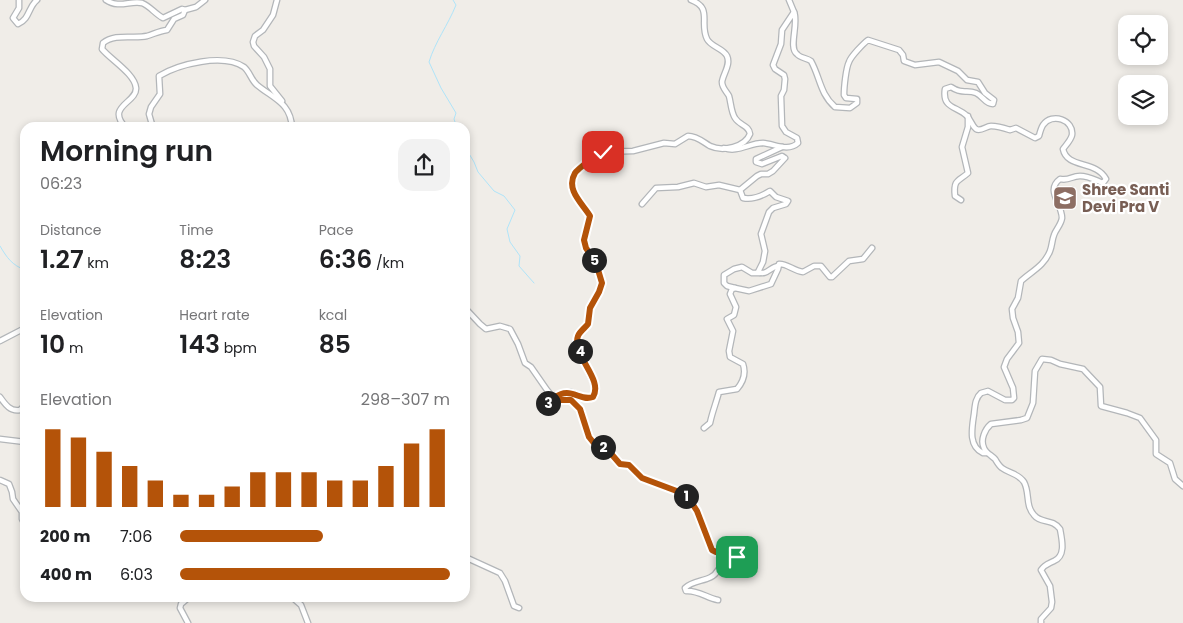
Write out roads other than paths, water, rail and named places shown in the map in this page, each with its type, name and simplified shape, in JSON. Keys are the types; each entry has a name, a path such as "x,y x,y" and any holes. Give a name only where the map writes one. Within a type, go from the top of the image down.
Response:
{"street":[{"path":"19,0 19,8 13,18 18,24 26,19 29,9 37,0"},
{"path":"106,0 119,4 140,2 163,18 182,9 196,7 205,0"},
{"path":"278,0 273,15 263,30 254,36 253,42 270,69 270,86 292,117 292,122"},
{"path":"691,0 703,8 705,14 704,28 709,42 727,56 728,63 722,83 723,87 729,98 735,118 750,130 749,137 742,144 724,148"},
{"path":"788,0 796,20 794,51 797,55 811,61 821,88 835,107 850,108 857,103 857,99 846,98 844,94 848,66 851,58 868,40 899,50 903,55 904,61 910,64 939,62 958,71 968,80 978,82 985,93 994,100 993,104 988,104 976,93 959,92 951,87 945,89 944,95 948,104 968,116 976,129 979,130 990,126 1004,127 1010,130 1016,128 1034,138 1039,136 1044,123 1048,120 1053,118 1061,119 1068,124 1072,133 1070,141 1063,149 1068,159 1095,169 1103,174 1106,180 1100,182 1091,177 1078,176 1067,180 1060,179 1055,186 1054,196 1062,216 1060,224 1054,234 1051,249 1046,258 1036,271 1021,281 1018,298 1012,309 1019,343 1007,358 1004,367 1013,388 1014,398 1005,400 988,391 981,392 976,398 971,434 977,449 983,453 987,452"},
{"path":"122,122 120,112 124,104 136,91 136,87 131,78 102,49 103,43 112,38 145,36 167,30 174,19 183,16 185,10"},
{"path":"740,190 757,176 773,171 785,158 782,156 762,164 756,162 756,158 784,147 795,146 798,141 786,132 782,126 781,96 784,90 785,79 775,69 773,64 780,44 782,30 794,12"},
{"path":"151,122 149,114 151,107 160,94 159,76 198,61 231,62 242,66 256,84 284,104"},
{"path":"961,200 955,196 954,188 958,179 968,173 962,147 968,127 968,116"},
{"path":"718,600 708,598 701,593 686,591 685,588 700,580 709,579 718,570 726,569 739,560 740,556 726,560 730,551 716,552 712,550 694,505 686,496 673,489 642,478 629,465 620,464 607,449 593,442 589,437 580,409 571,400 560,400 545,412 544,408 547,404 557,396 571,392 589,399 593,397 596,390 580,353 577,340 580,332 588,324 590,308 599,292 602,279 596,263 585,244 584,236 590,216 572,188 575,174 598,152 633,151 664,143 675,144 688,136 698,138 712,147 732,150 764,143 784,147"},
{"path":"642,204 656,188 688,183 697,183 706,187 719,185 740,190"},
{"path":"740,190 743,198 746,199 759,197 770,191 776,197 788,200 786,204 773,208 769,212 761,234 765,251 763,262 758,271 760,273"},
{"path":"778,266 771,284 749,292 727,286 724,283 724,275 730,271 742,267 752,273 768,272 782,263 791,269 803,272 814,266 821,266 830,277 842,269 849,261 863,259 872,248"},
{"path":"704,428 710,424 719,392 737,389 744,376 743,364 730,357 729,351 733,332 727,319 735,313 734,302 730,294 732,288 736,288"},
{"path":"470,313 486,329 500,326 510,329 518,344 524,363 531,367 552,396 557,396"},
{"path":"0,341 20,331"},
{"path":"1041,623 1041,619 1051,608 1052,602 1050,586 1041,570 1045,564 1059,558 1062,553 1060,529 1050,521 1035,517 1028,503 1027,489 1022,480 1013,472 1002,468 987,452 982,442 988,427 994,422 1027,418 1033,403 1035,371 1044,358 1065,366 1081,367 1100,387 1101,406 1140,418 1156,440 1156,454 1170,463 1175,478 1183,486"},
{"path":"0,397 7,407 15,411 20,410"},
{"path":"0,439 20,441"},
{"path":"0,480 9,484 13,499 20,509"},
{"path":"470,560 500,573 514,606 519,608"},
{"path":"184,602 180,608 188,623"},
{"path":"297,602 308,623"}],"waterway":[{"path":"453,0 456,5 429,62 441,88 456,113 455,122"},
{"path":"470,155 478,172 494,191 504,196 515,210 507,229 510,242 520,256 519,266 534,283"},
{"path":"0,246 10,261 20,268"}],"place":[{"name":"Shree Santi Devi Pra V","path":"1065,198"}]}
